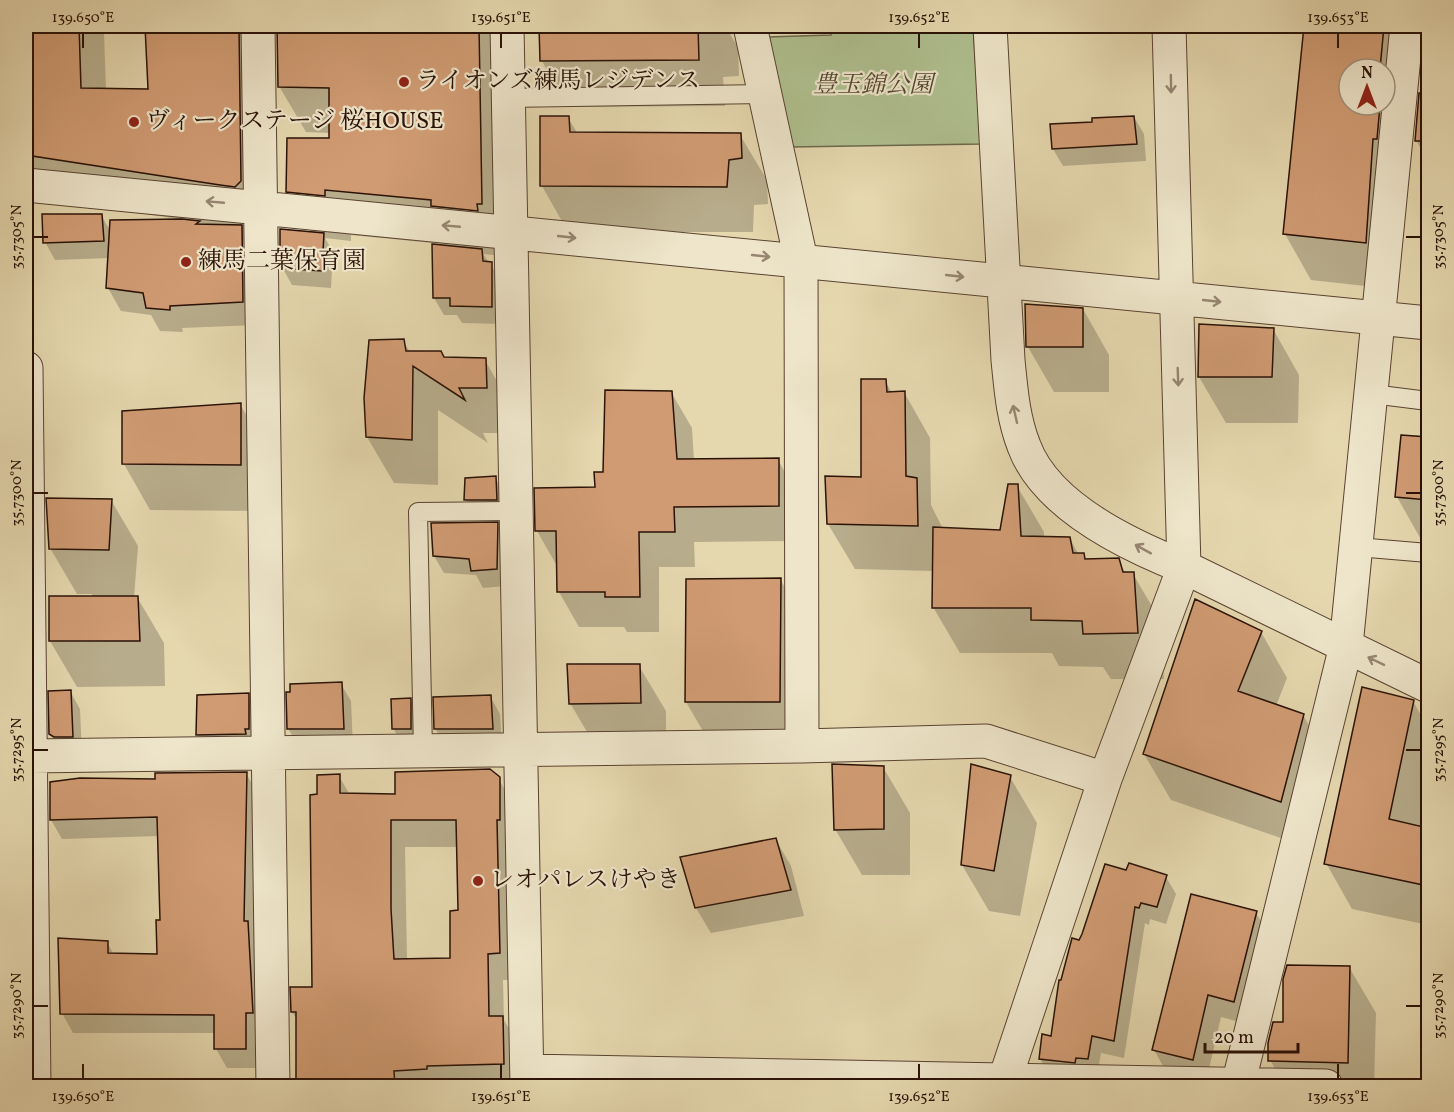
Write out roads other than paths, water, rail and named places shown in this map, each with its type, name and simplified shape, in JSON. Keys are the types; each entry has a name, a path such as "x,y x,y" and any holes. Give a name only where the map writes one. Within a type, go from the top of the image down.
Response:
{"street":[{"path":"258,26 273,1086"},
{"path":"507,26 514,511 527,1079 1326,1086"},
{"path":"750,26 801,260 801,746"},
{"path":"990,26 1013,411 1024,448 1048,486 1088,518 1152,554 1184,567 1428,686"},
{"path":"1005,1082 1105,779 1184,567 1169,26"},
{"path":"1238,1085 1346,646 1407,26"},
{"path":"26,185 1428,323"},
{"path":"26,368 30,756 29,1002 34,1086"},
{"path":"30,756 801,746 986,741 1105,779"}],"lane":[{"path":"508,98 765,94"},
{"path":"1372,394 1428,401"},
{"path":"423,751 418,512 514,511"},
{"path":"1357,547 1428,553"}],"place":[{"name":"ライオンズ練馬レジデンス","path":"404,82"},
{"name":"ヴィークステージ 桜HOUSE","path":"134,122"},
{"name":"練馬二葉保育園","path":"186,262"},
{"name":"レオパレスけやき","path":"478,881"}],"park label":[{"name":"豊玉錦公園","path":"873,86"}]}
